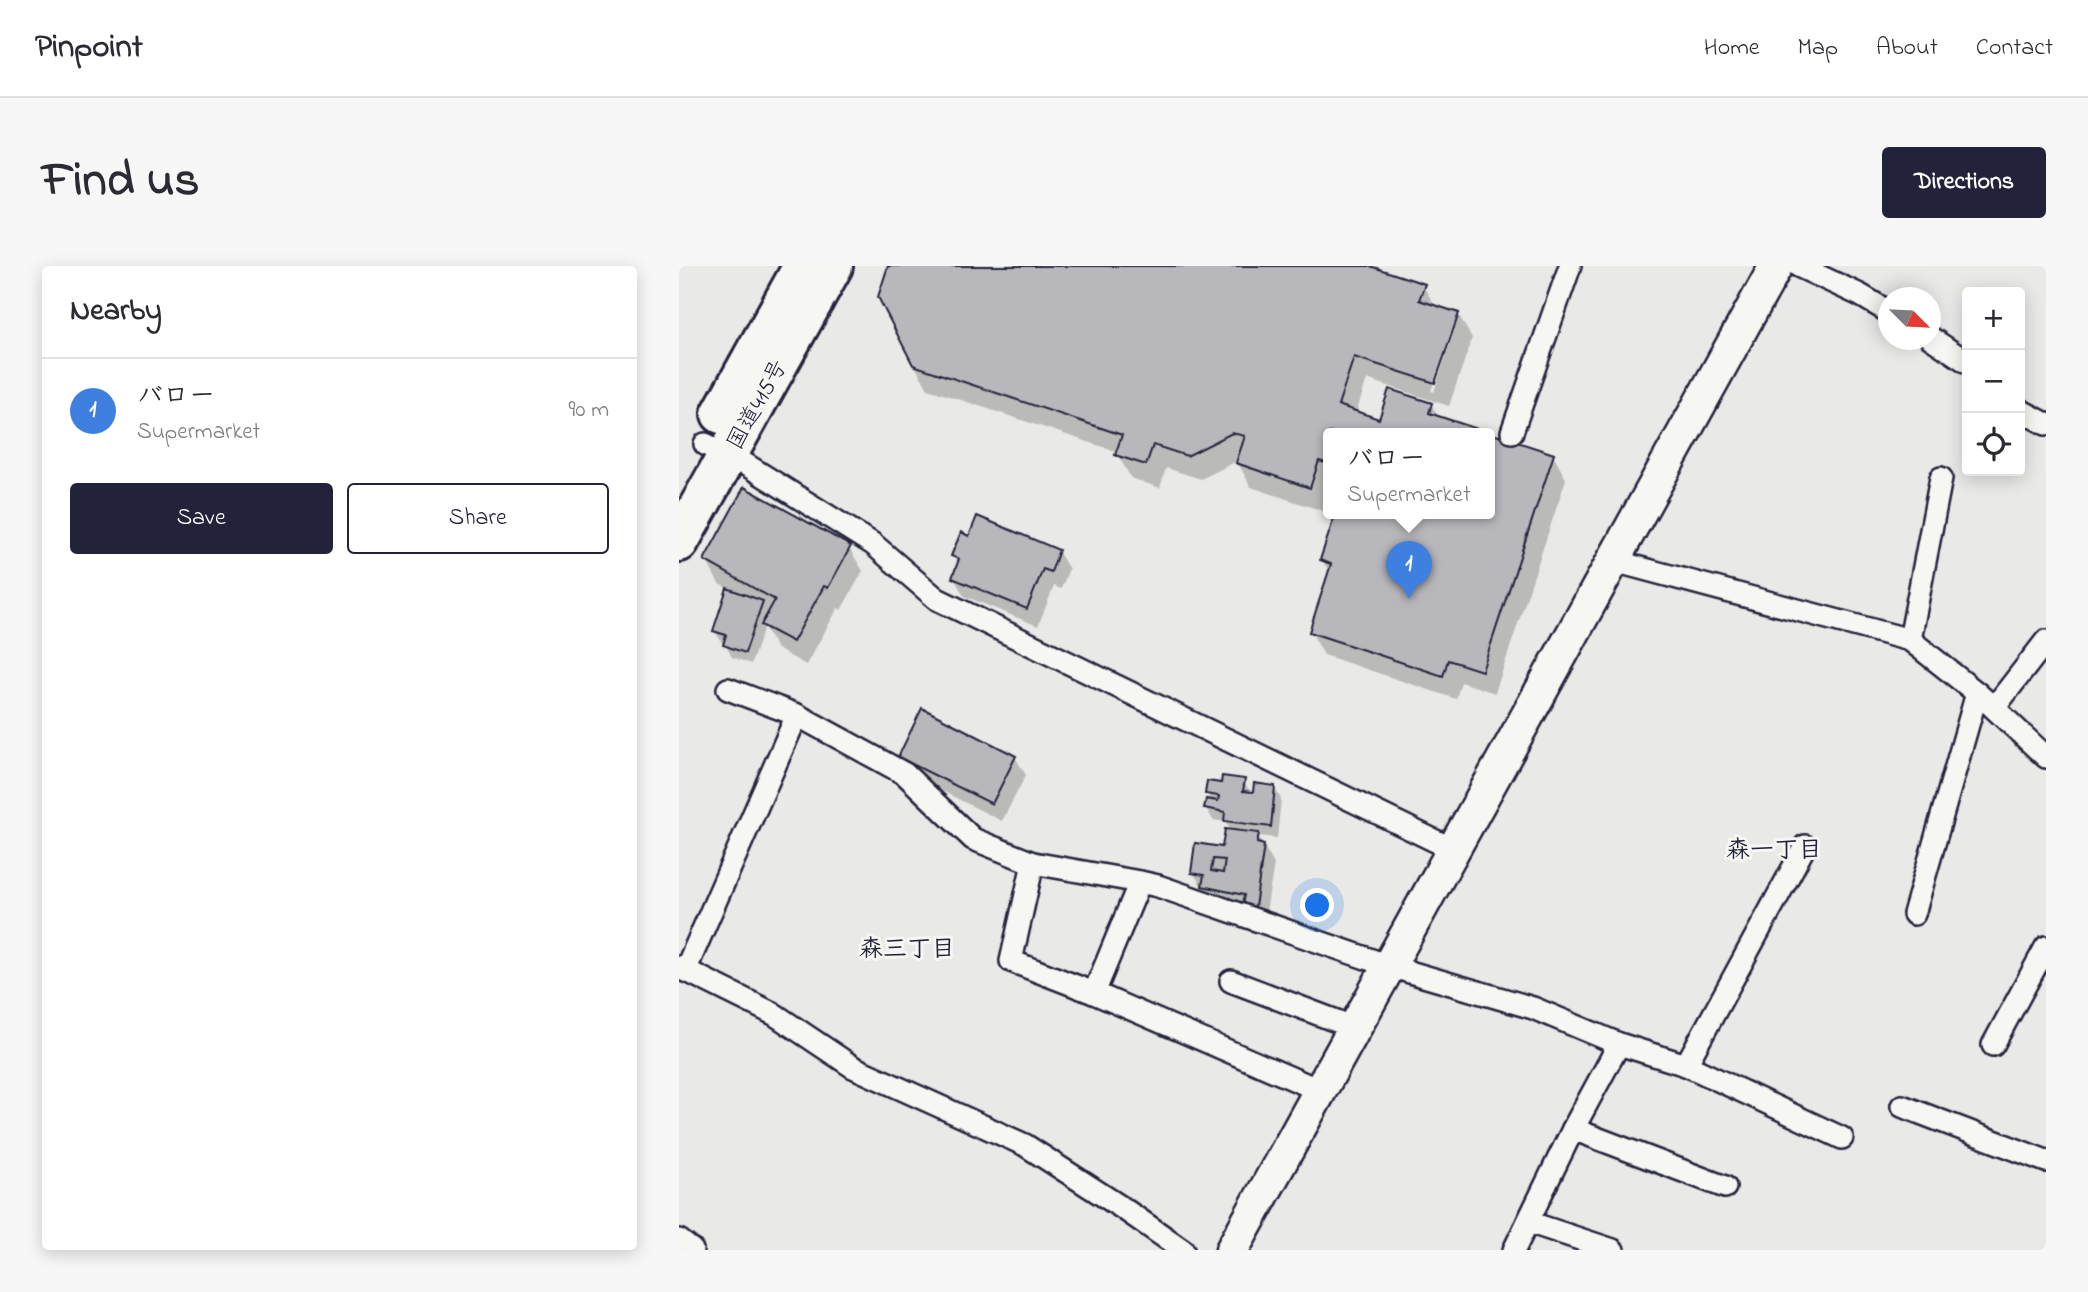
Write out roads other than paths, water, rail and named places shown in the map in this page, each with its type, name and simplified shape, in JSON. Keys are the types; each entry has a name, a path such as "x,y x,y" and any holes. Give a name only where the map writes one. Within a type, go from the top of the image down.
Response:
{"highway":[{"name":"国道415号","path":"679,542 757,345 803,266"},
{"name":"国道415号","path":"679,490 716,449 833,266"}],"street":[{"path":"1512,432 1570,266"},
{"path":"1231,1250 1776,266"},
{"path":"1798,266 1878,306"},
{"path":"1941,345 1962,359"},
{"path":"2025,413 2046,424"},
{"path":"716,449 873,544 937,599 1454,850"},
{"path":"1910,640 1941,478"},
{"path":"1614,561 1910,640 1977,692 2046,757"},
{"path":"1994,708 2046,641"},
{"path":"728,689 797,715 905,774 974,839 1033,863 1159,886 1389,966 1533,1008 1619,1044 1686,1065 1842,1138"},
{"path":"1914,914 1977,692"},
{"path":"797,715 682,969 773,1014 853,1067 1025,1145 1183,1250"},
{"path":"1686,1065 1805,846"},
{"path":"1033,863 1011,961 1094,992 1321,1091"},
{"path":"1094,992 1140,882"},
{"path":"1993,1045 2046,947"},
{"path":"1231,982 1355,1028"},
{"path":"1514,1250 1573,1129 1619,1044"},
{"path":"1902,1106 2046,1161"},
{"path":"1573,1129 1725,1187"},
{"path":"1528,1222 1613,1250"},
{"path":"679,1240 692,1250"}],"place":[{"name":"バロー","path":"1409,599"}],"district":[{"name":"森一丁目","path":"1774,849"},
{"name":"森三丁目","path":"907,948"}]}
